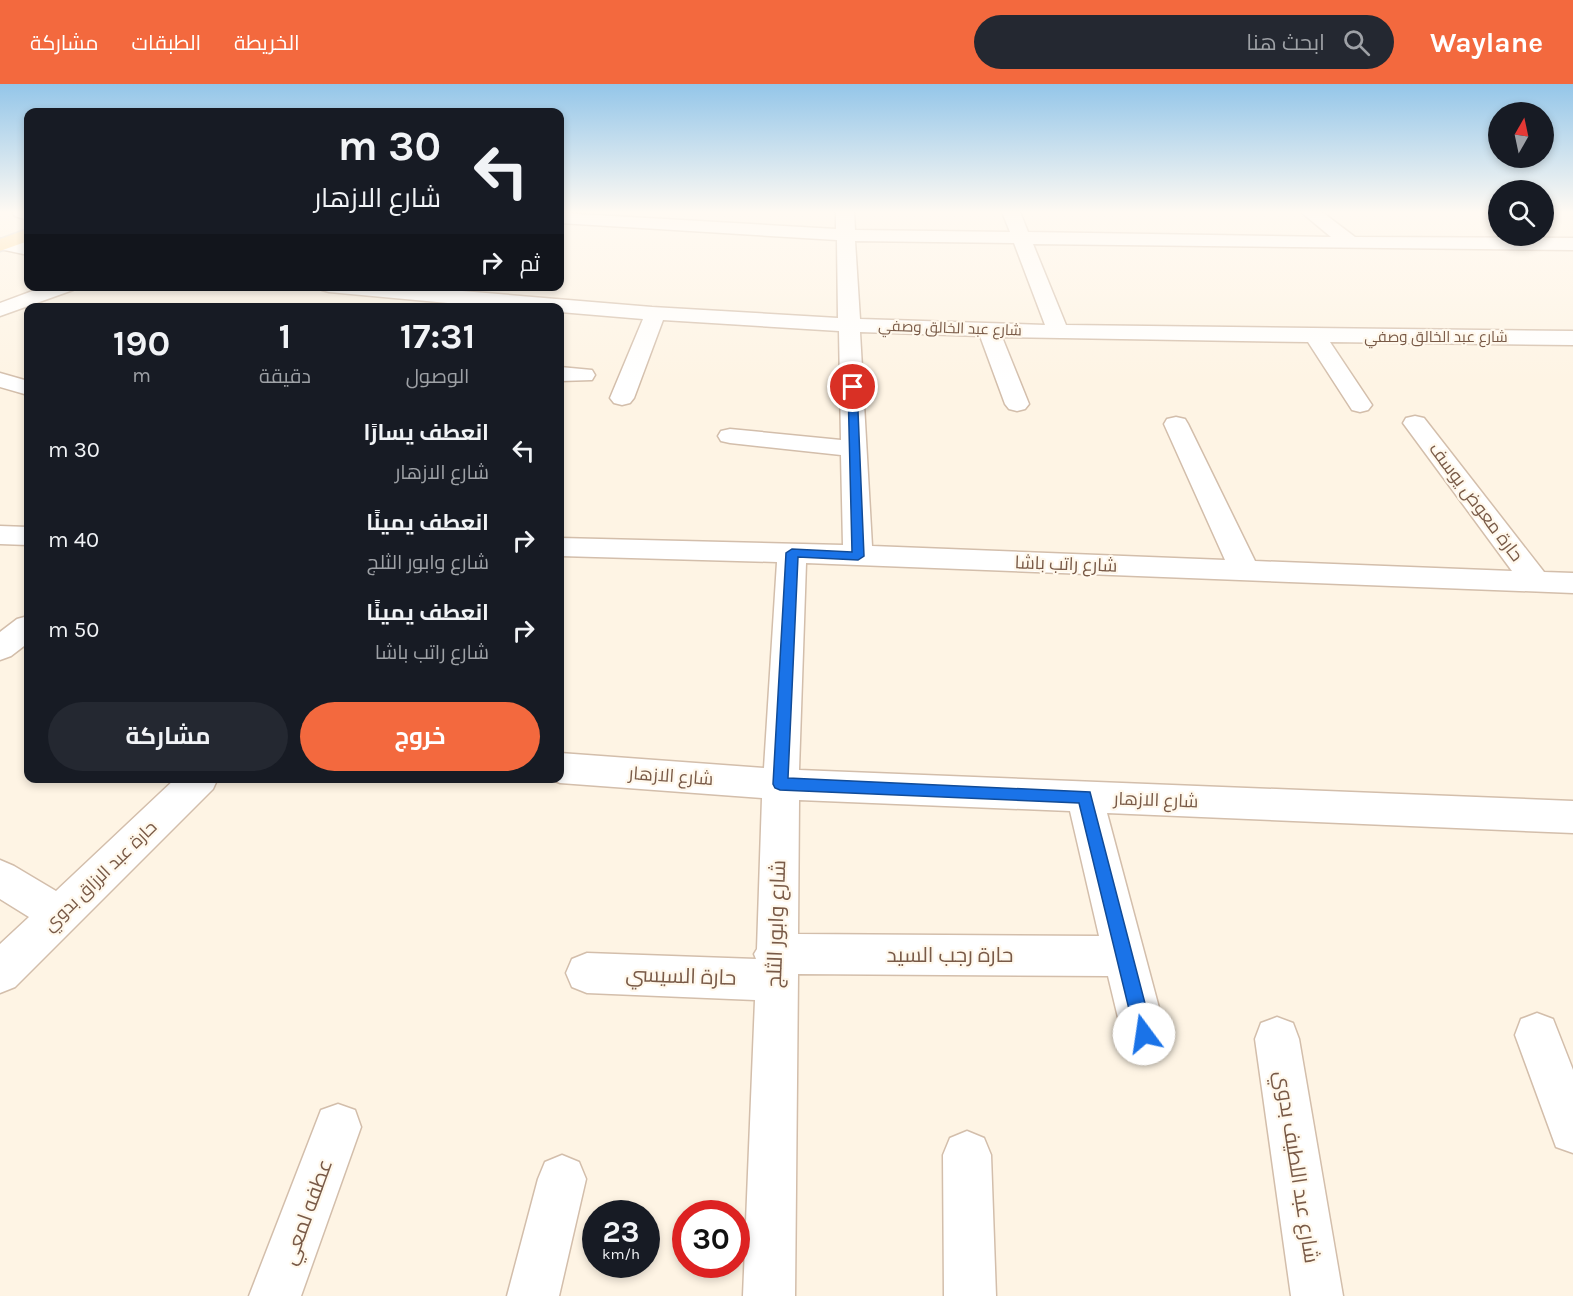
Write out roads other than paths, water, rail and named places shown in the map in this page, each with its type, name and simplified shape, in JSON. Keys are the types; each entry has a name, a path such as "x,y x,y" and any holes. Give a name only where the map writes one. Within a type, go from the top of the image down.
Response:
{"street":[{"path":"847,269 858,556"},
{"path":"1034,269 1058,331"},
{"path":"0,310 52,291"},
{"name":"شارع عبد الخالق وصفي","path":"380,291 504,303"},
{"name":"شارع عبد الخالق وصفي","path":"564,307 850,325 989,330 1573,338"},
{"path":"622,398 656,312"},
{"path":"989,330 1017,404"},
{"path":"1315,336 1360,405"},
{"path":"564,374 584,375"},
{"name":"حارة معوض يوسف","path":"1415,423 1536,582"},
{"path":"1176,424 1245,571"},
{"path":"730,436 855,449"},
{"path":"0,535 24,536"},
{"name":"شارع راتب باشا","path":"564,547 792,553 1573,584"},
{"name":"شارع وابور الثلج","path":"769,1296 780,784 792,553"},
{"name":"شارع الازهار","path":"564,768 780,784 1573,817"},
{"name":"حارة عبد الرزاق بدوي","path":"0,973 195,783"},
{"path":"1085,797 1144,1034"},
{"path":"0,878 60,915"},
{"name":"حارة رجب السيد","path":"775,967 1125,956"},
{"name":"حارة السيسي","path":"588,972 775,967"},
{"path":"1537,1035 1573,1130"},
{"name":"شارع عبد اللطيف بدوي","path":"1277,1039 1317,1296"},
{"name":"عطفه لمعي","path":"276,1296 338,1127"},
{"path":"967,1155 970,1296"},
{"path":"533,1296 562,1179"}]}
